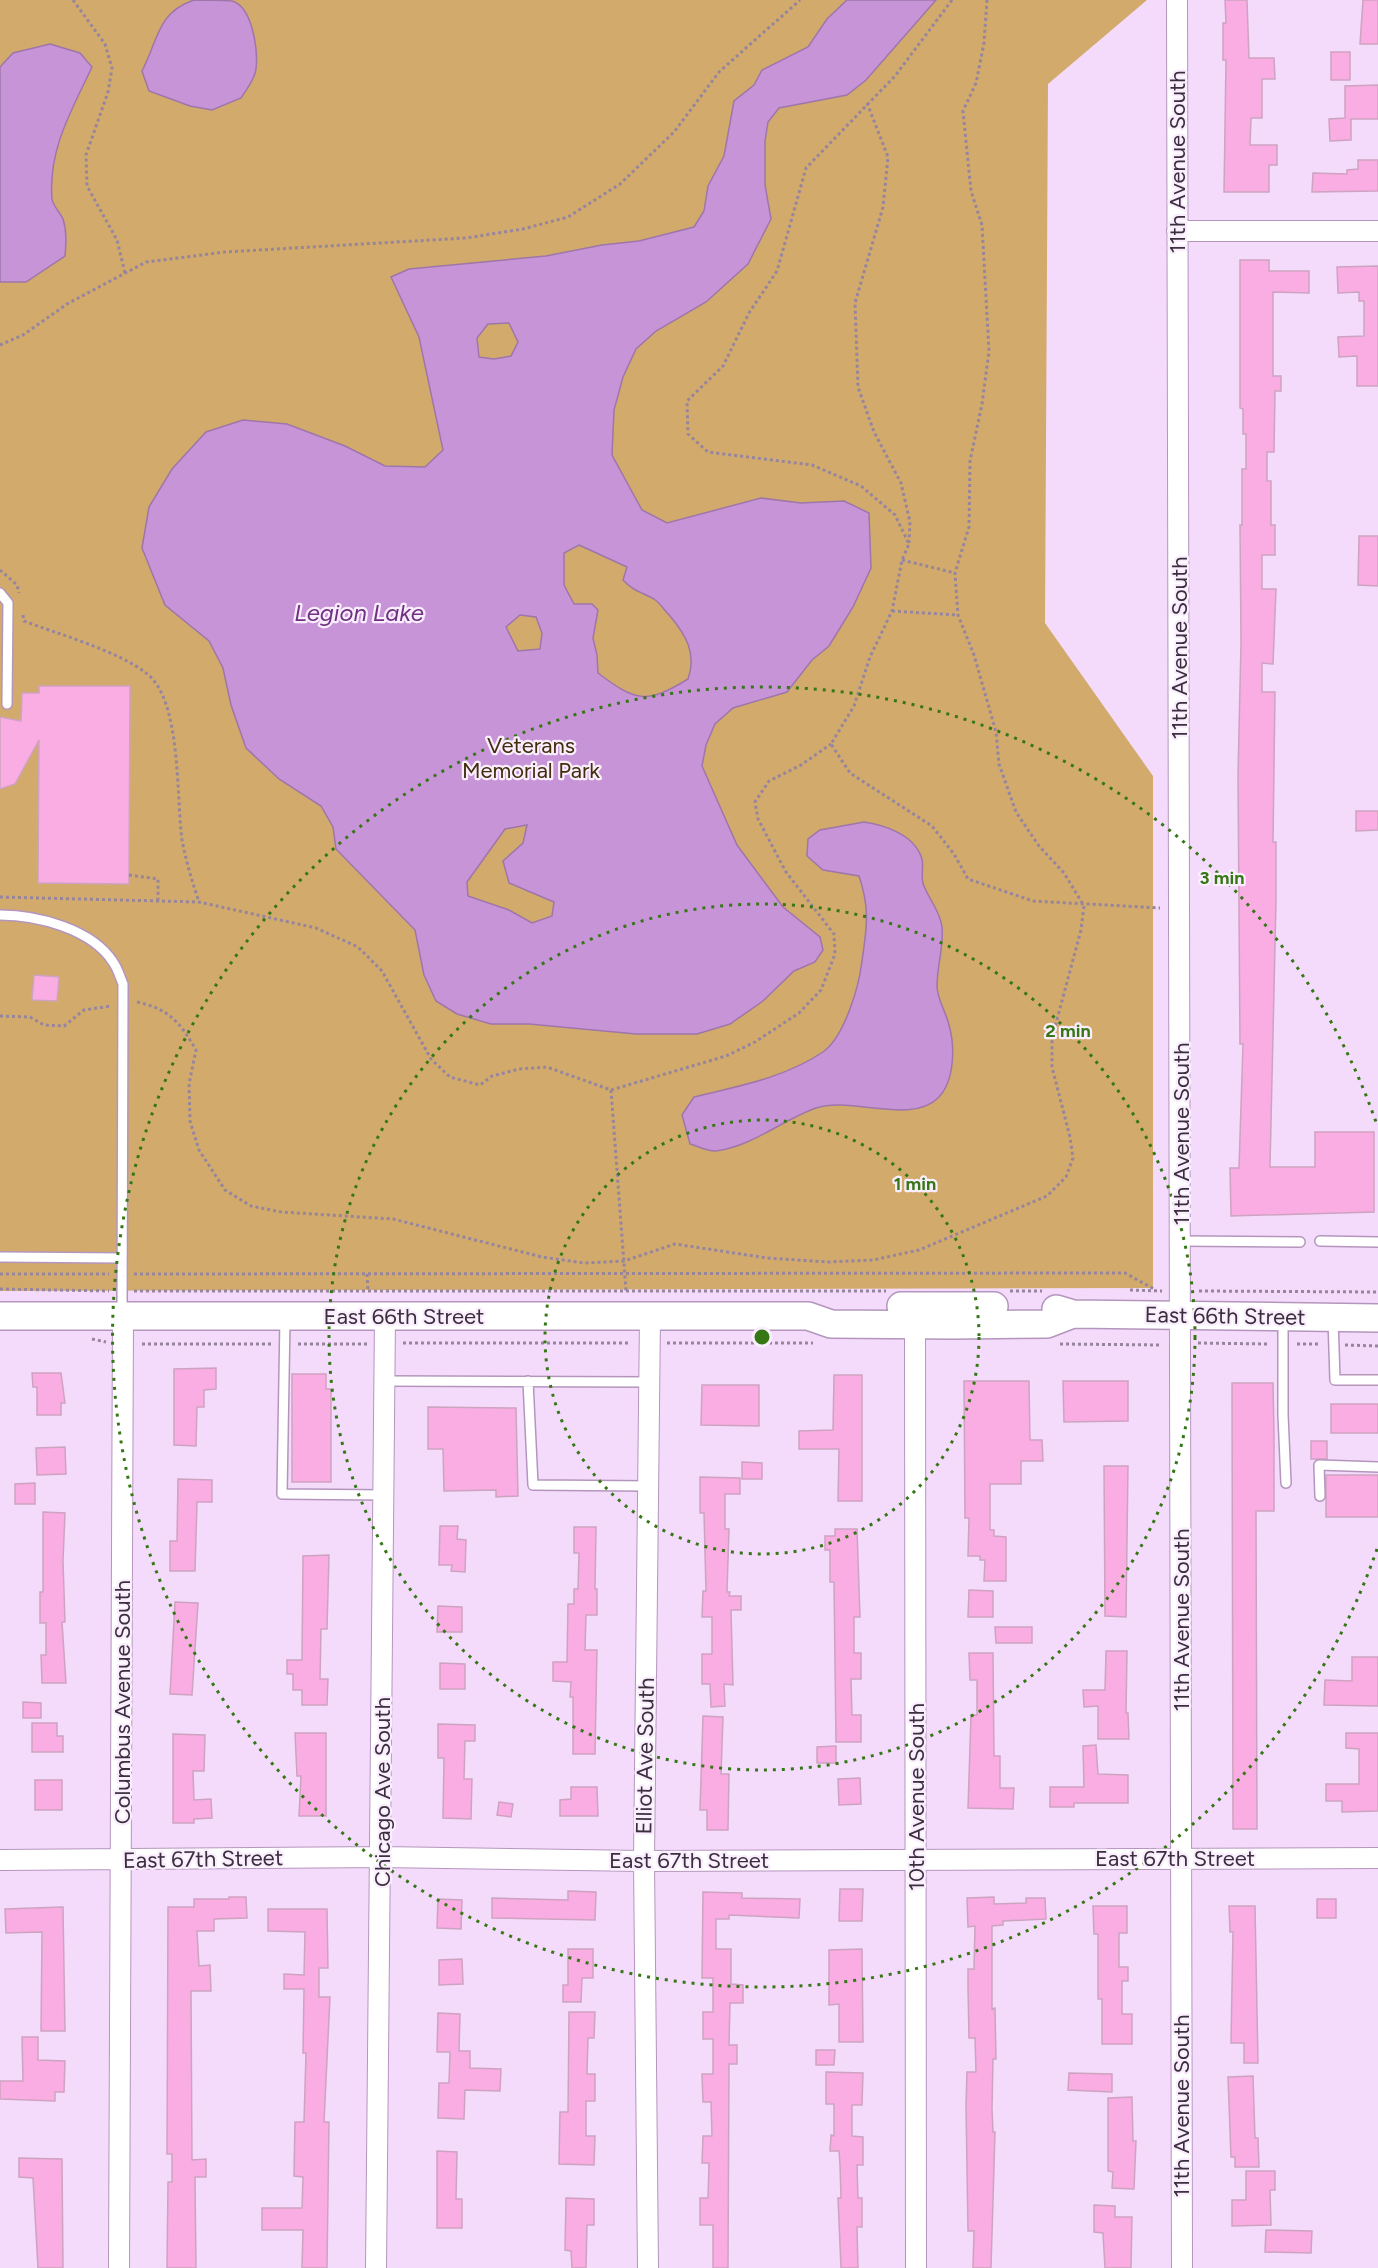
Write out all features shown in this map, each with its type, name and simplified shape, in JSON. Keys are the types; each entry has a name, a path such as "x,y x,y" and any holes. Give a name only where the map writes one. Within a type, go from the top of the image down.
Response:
{"main road":[{"name":"East 66th Street","path":"0,1316 122,1304 285,1316 376,1306 650,1316 808,1316 831,1324 915,1325 1047,1324 1073,1314"},
{"name":"East 66th Street","path":"808,1316 831,1307 1049,1306 1073,1314 1378,1318"}],"street":[{"name":"11th Avenue South","path":"1177,0 1181,908 1182,2268"},
{"path":"1178,231 1378,231"},
{"name":"Columbus Avenue South","path":"119,2268 122,1304"},
{"name":"Chicago Ave South","path":"376,1306 385,1343 382,1857 376,2268"},
{"name":"Elliot Ave South","path":"648,2268 644,1861 650,1316"},
{"name":"10th Avenue South","path":"915,1325 916,2268"},
{"name":"East 67th Street","path":"0,1860 382,1857 644,1861 916,1858 1378,1858"}],"lane":[{"path":"0,593 8,603 7,704"},
{"path":"0,915 35,918 77,931 113,962 123,984 122,1304"},
{"path":"1181,1241 1300,1242"},
{"path":"1320,1241 1378,1242"},
{"path":"0,1257 122,1258"},
{"path":"285,1316 282,1494 384,1495"},
{"path":"1282,1317 1286,1483"},
{"path":"1333,1317 1335,1380 1378,1380"},
{"path":"385,1381 650,1382"},
{"path":"528,1381 533,1485 648,1486"},
{"path":"1320,1496 1319,1465 1378,1467"}],"path":[{"path":"73,0 105,44 112,68 108,92 86,155 87,186 117,240 125,273"},
{"path":"0,345 23,335 67,304 146,262 225,252 466,238 523,229 568,217 620,184 674,132 718,72 800,0"},
{"path":"909,544 895,515 861,486 812,465 708,452 688,434 687,401 723,366 748,313 777,271 806,168 867,102 895,76 952,0"},
{"path":"0,1016 30,1017 44,1025 64,1026 84,1010 110,1007 123,999 156,1006 180,1023 196,1050 189,1084 190,1121 199,1150 225,1190 251,1206 281,1212 393,1218 543,1257 584,1263 624,1261 675,1244 767,1258 828,1262 873,1260 920,1250 1047,1196 1066,1177 1073,1158 1052,1067 1052,1038 1081,930 1084,906 1064,873 1040,846 1016,812 999,764 996,732 974,655 958,615 955,573 969,527 970,461 982,404 988,351 981,225 971,191 963,111 976,83 984,43 987,0"},
{"path":"0,897 199,902 316,927 358,947 382,971 431,1059 450,1077 480,1085 492,1076 519,1069 547,1067 611,1090 726,1056 755,1042 799,1013 821,990 835,954 834,934 786,872 758,819 755,802 770,781 801,765 831,744 854,706 870,657 892,611 902,560 909,544 910,522 901,483 874,432 858,387 855,303 883,207 888,157 867,102"},
{"path":"902,560 955,573"},
{"path":"0,570 17,585 19,594"},
{"path":"892,611 958,615"},
{"path":"23,613 24,621 114,656 147,673 160,690 171,722 185,855 199,902"},
{"path":"831,744 850,772 932,826 954,854 968,879 1033,901 1084,906 1181,908"},
{"path":"129,875 158,879 158,901"},
{"path":"611,1090 626,1291"},
{"path":"0,1274 1125,1273 1158,1290 1127,1290"},
{"path":"368,1274 368,1290 376,1306"},
{"path":"0,1289 122,1304 368,1290 894,1291"},
{"path":"1004,1291 1049,1291"},
{"path":"1207,1291 1378,1292"},
{"path":"141,1344 820,1343"},
{"path":"1056,1344 1378,1346"}],"green space":[{"name":"Veterans Memorial Park","path":"0,0 1147,0 1048,84 1045,623 1153,776 1153,1288 0,1291"}],"water":[{"path":"194,0 232,1 239,5 249,20 255,41 256,69 250,84 241,98 212,110 190,106 149,91 142,71 166,20 182,5"},
{"name":"Legion Lake","path":"847,0 936,0 866,80 847,95 779,108 768,122 765,141 765,185 771,219 748,264 706,302 656,331 636,349 623,377 614,410 612,455 642,510 667,523 761,498 801,503 844,501 869,513 871,568 853,607 829,646 812,660 787,692 733,708 715,724 706,745 702,766 737,845 783,907 820,937 823,950 815,962 794,971 763,1001 730,1024 697,1034 636,1034 529,1024 491,1024 457,1014 436,1001 424,975 415,930 336,849 333,827 321,806 279,779 246,748 231,705 223,668 209,641 165,605 142,548 149,507 172,469 206,432 243,420 287,424 345,446 385,466 425,467 443,450 419,337 391,277 409,269 546,256 602,245 639,241 694,227 704,211 708,186 724,156 734,101 754,85 762,70 808,47 827,19","holes":["509,323 518,342 511,356 494,359 479,357 477,338 488,324","579,545 627,567 623,580 634,589 654,599 676,623 685,638 691,661 688,679 661,693 641,696 622,689 598,673 593,638 598,610 592,604 574,604 564,585 564,553","520,615 536,617 542,633 540,649 518,651 506,627","527,825 523,843 503,861 509,883 554,902 552,916 532,923 509,910 468,896 467,882 505,829"]},
{"path":"50,44 80,53 92,67 63,130 54,163 52,199 63,219 66,238 65,256 26,282 0,282 0,67 13,53"},
{"path":"864,822 890,829 913,844 922,859 923,883 941,922 942,941 937,991 949,1025 953,1053 951,1073 944,1091 926,1106 912,1109 896,1110 846,1105 816,1108 742,1144 716,1151 690,1144 682,1115 694,1097 777,1075 823,1052 838,1035 850,1010 860,971 866,928 865,898 859,876 823,870 807,856 808,839 820,830"}],"building":[{"path":"1225,0 1247,0 1249,58 1274,58 1275,79 1262,79 1262,118 1251,118 1250,145 1277,145 1277,165 1269,165 1269,192 1224,192 1226,60 1223,60 1223,23 1226,23"},
{"path":"1363,0 1378,0 1378,44 1360,44"},
{"path":"1331,52 1350,52 1350,80 1331,80"},
{"path":"1378,85 1378,119 1351,119 1351,140 1330,141 1329,119 1345,118 1345,86"},
{"path":"1358,160 1378,160 1378,191 1312,192 1313,173 1347,174 1347,170 1358,169"},
{"path":"1240,260 1269,260 1269,271 1309,271 1309,293 1273,292 1273,376 1281,376 1281,391 1275,391 1274,452 1267,452 1267,481 1271,481 1271,525 1275,525 1275,555 1262,555 1262,589 1276,589 1273,664 1262,663 1262,692 1275,692 1273,842 1276,842 1276,901 1270,1167 1315,1167 1315,1132 1374,1132 1374,1212 1231,1216 1230,1168 1239,1168 1243,1044 1240,1044 1238,775 1241,643 1240,525 1242,525 1242,469 1246,469 1246,434 1243,434 1243,409 1240,408"},
{"path":"1378,266 1378,386 1357,386 1357,356 1339,357 1338,337 1364,336 1364,301 1359,301 1359,292 1338,293 1337,267"},
{"path":"1359,536 1378,536 1378,586 1358,585"},
{"path":"39,686 130,686 129,884 38,883 39,740 15,784 0,789 0,717 21,721 22,693 39,693"},
{"path":"1356,811 1378,811 1378,830 1356,831"},
{"path":"34,975 59,977 57,1001 32,1000"},
{"path":"216,1368 216,1389 204,1390 204,1407 197,1407 196,1446 174,1445 174,1369"},
{"path":"32,1373 61,1373 65,1403 61,1403 61,1415 37,1415 37,1387 33,1387"},
{"path":"292,1374 326,1374 326,1389 331,1389 331,1482 292,1482"},
{"path":"834,1375 862,1375 862,1501 838,1501 839,1449 799,1449 799,1431 833,1430"},
{"path":"964,1381 1029,1381 1030,1440 1042,1440 1043,1461 1021,1461 1021,1484 990,1484 990,1530 994,1530 994,1536 1006,1537 1006,1581 984,1581 985,1560 980,1560 980,1556 968,1556 969,1518 965,1518"},
{"path":"1063,1381 1128,1381 1128,1421 1064,1422"},
{"path":"1232,1383 1273,1383 1274,1511 1256,1511 1257,1829 1233,1829"},
{"path":"702,1385 759,1385 759,1426 701,1425"},
{"path":"1331,1404 1378,1404 1378,1433 1331,1433"},
{"path":"428,1407 516,1408 518,1496 496,1497 496,1490 444,1491 443,1449 428,1449"},
{"path":"1311,1441 1327,1441 1327,1459 1311,1459"},
{"path":"65,1447 66,1474 37,1475 36,1448"},
{"path":"742,1462 762,1463 762,1479 742,1479"},
{"path":"1104,1466 1128,1466 1126,1617 1105,1616"},
{"path":"1326,1475 1378,1475 1378,1517 1326,1517"},
{"path":"700,1477 740,1478 740,1494 725,1494 725,1529 729,1529 727,1592 730,1592 729,1596 741,1596 741,1610 731,1610 733,1685 724,1684 725,1706 711,1707 710,1684 702,1684 702,1654 712,1654 712,1617 702,1617 703,1591 706,1591 704,1513 700,1513"},
{"path":"178,1479 212,1480 212,1502 197,1502 195,1571 170,1571 170,1541 177,1541"},
{"path":"35,1483 35,1504 15,1504 15,1484"},
{"path":"43,1512 65,1513 63,1561 65,1622 62,1622 66,1683 42,1683 41,1655 46,1655 46,1623 40,1623 40,1592 43,1592"},
{"path":"440,1526 458,1526 457,1539 466,1540 465,1572 451,1571 452,1565 439,1565"},
{"path":"574,1527 596,1527 597,1615 586,1615 585,1650 597,1650 595,1754 573,1754 571,1682 553,1681 553,1662 567,1662 568,1604 574,1604 574,1589 578,1589 579,1553 574,1553"},
{"path":"835,1529 857,1529 860,1617 854,1617 854,1653 861,1653 861,1679 851,1679 852,1715 861,1715 861,1742 836,1742 834,1582 830,1582 830,1550 825,1550 825,1536 835,1536"},
{"path":"329,1555 327,1629 321,1629 320,1679 328,1679 327,1705 302,1705 302,1690 293,1690 293,1674 287,1674 287,1660 302,1660 303,1556"},
{"path":"969,1590 993,1591 993,1617 968,1617"},
{"path":"175,1602 198,1603 192,1695 170,1694"},
{"path":"438,1606 462,1607 462,1632 437,1632"},
{"path":"995,1627 1032,1627 1032,1643 996,1643"},
{"path":"1106,1651 1127,1651 1126,1713 1128,1713 1129,1739 1098,1739 1098,1706 1084,1707 1083,1690 1105,1690"},
{"path":"969,1653 993,1653 994,1756 1000,1756 1000,1788 1014,1788 1013,1809 968,1808 971,1715 977,1715 977,1680 970,1680"},
{"path":"1352,1657 1378,1657 1378,1706 1324,1705 1325,1680 1352,1681"},
{"path":"440,1663 465,1664 465,1689 440,1689"},
{"path":"23,1702 41,1703 41,1718 23,1718"},
{"path":"703,1716 723,1717 721,1774 729,1774 728,1830 707,1830 707,1810 700,1810"},
{"path":"32,1723 57,1723 57,1736 63,1736 63,1752 32,1752"},
{"path":"438,1724 475,1725 475,1741 465,1741 464,1779 472,1779 471,1819 443,1818 444,1758 438,1758"},
{"path":"295,1733 326,1733 326,1816 299,1816 301,1776 297,1776"},
{"path":"1346,1733 1378,1733 1378,1811 1342,1812 1342,1801 1326,1801 1326,1784 1359,1784 1359,1749 1346,1748"},
{"path":"173,1734 205,1735 204,1771 193,1771 194,1800 211,1799 212,1818 194,1819 194,1823 173,1823"},
{"path":"1096,1745 1098,1774 1128,1775 1128,1803 1074,1803 1074,1807 1050,1807 1050,1787 1084,1787 1083,1746"},
{"path":"836,1746 836,1763 817,1763 817,1747"},
{"path":"860,1778 861,1804 839,1805 838,1779"},
{"path":"35,1780 62,1780 62,1810 35,1810"},
{"path":"571,1787 597,1787 598,1816 560,1816 560,1800 571,1799"},
{"path":"499,1802 513,1804 511,1817 497,1815"},
{"path":"840,1889 863,1889 862,1921 839,1921"},
{"path":"568,1891 596,1892 595,1920 492,1918 492,1898 568,1900"},
{"path":"703,1892 742,1893 742,1898 800,1899 799,1918 729,1915 729,1919 716,1919 716,1949 731,1949 731,1984 743,1985 743,2003 730,2003 729,2045 737,2045 737,2064 729,2064 728,2268 713,2268 713,2225 700,2225 700,2198 708,2198 709,2163 702,2163 703,2136 712,2136 711,2102 703,2102 702,2074 713,2074 713,2039 703,2039 703,2012 713,2012 713,1978 702,1978"},
{"path":"229,1897 246,1897 247,1918 214,1919 214,1931 197,1931 199,1966 210,1965 211,1991 191,1991 192,2160 206,2159 206,2177 195,2177 196,2268 167,2268 168,2182 172,2182 172,2154 167,2154 168,1907 194,1907 194,1899 229,1899"},
{"path":"994,1897 994,1904 1026,1903 1026,1898 1045,1898 1046,1919 1003,1921 1003,1925 992,1926 992,2009 995,2008 996,2059 993,2059 992,2108 993,2132 995,2132 991,2268 973,2268 974,2231 968,2231 966,2106 967,2072 976,2072 975,2038 969,2038 968,1988 968,1969 974,1969 975,1926 968,1927 967,1898"},
{"path":"438,1899 462,1900 461,1929 437,1928"},
{"path":"1317,1899 1336,1899 1336,1918 1317,1918"},
{"path":"1093,1906 1127,1906 1127,1933 1119,1933 1119,1967 1128,1967 1128,1981 1122,1981 1122,2014 1132,2014 1132,2044 1102,2044 1102,1999 1098,1999 1098,1934 1094,1934"},
{"path":"1229,1906 1255,1906 1258,2063 1244,2063 1244,2043 1231,2043 1233,1932 1230,1932"},
{"path":"63,1907 65,2031 41,2031 42,1932 6,1933 5,1909"},
{"path":"268,1909 327,1909 328,1968 319,1968 319,1997 330,1997 324,2122 329,2122 327,2268 302,2268 303,2230 262,2230 262,2208 302,2208 303,2177 294,2176 295,2122 304,2122 306,2053 303,2053 304,1989 284,1989 284,1974 304,1975 305,1932 268,1931"},
{"path":"568,1949 593,1949 593,1978 582,1978 581,2002 563,2002 563,1985 568,1985"},
{"path":"862,1949 863,2042 839,2042 839,2004 829,2005 829,1950"},
{"path":"462,1959 463,1984 439,1985 439,1960"},
{"path":"569,2012 595,2012 594,2038 588,2038 587,2074 595,2074 595,2101 586,2101 586,2136 595,2136 594,2165 559,2164 560,2112 568,2112"},
{"path":"438,2013 460,2014 459,2051 470,2051 470,2068 501,2069 500,2091 465,2090 464,2119 438,2118 439,2083 449,2083 450,2052 437,2052"},
{"path":"22,2037 38,2037 38,2060 65,2061 64,2092 55,2092 55,2101 0,2099 0,2081 23,2081"},
{"path":"816,2050 835,2050 834,2065 816,2065"},
{"path":"826,2072 863,2073 862,2105 852,2105 852,2136 863,2137 863,2165 857,2165 858,2198 862,2198 862,2227 857,2227 858,2268 841,2268 838,2198 841,2198 839,2151 830,2151 831,2135 834,2136 834,2104 826,2104"},
{"path":"1069,2073 1112,2074 1112,2092 1068,2090"},
{"path":"1253,2076 1255,2138 1258,2138 1259,2167 1235,2167 1235,2157 1231,2157 1228,2077"},
{"path":"1132,2097 1133,2141 1136,2141 1134,2189 1112,2188 1113,2172 1108,2171 1108,2098"},
{"path":"437,2151 457,2152 456,2199 462,2199 462,2228 437,2228"},
{"path":"19,2158 62,2159 63,2268 38,2268 33,2178 19,2177"},
{"path":"1246,2171 1275,2171 1275,2190 1270,2190 1271,2225 1232,2226 1232,2200 1246,2200"},
{"path":"566,2198 594,2199 594,2225 587,2225 586,2268 572,2268 571,2251 565,2250"},
{"path":"1094,2205 1115,2206 1115,2217 1132,2217 1131,2268 1105,2268 1103,2233 1094,2232"},
{"path":"1266,2230 1312,2231 1311,2253 1265,2252"}]}
